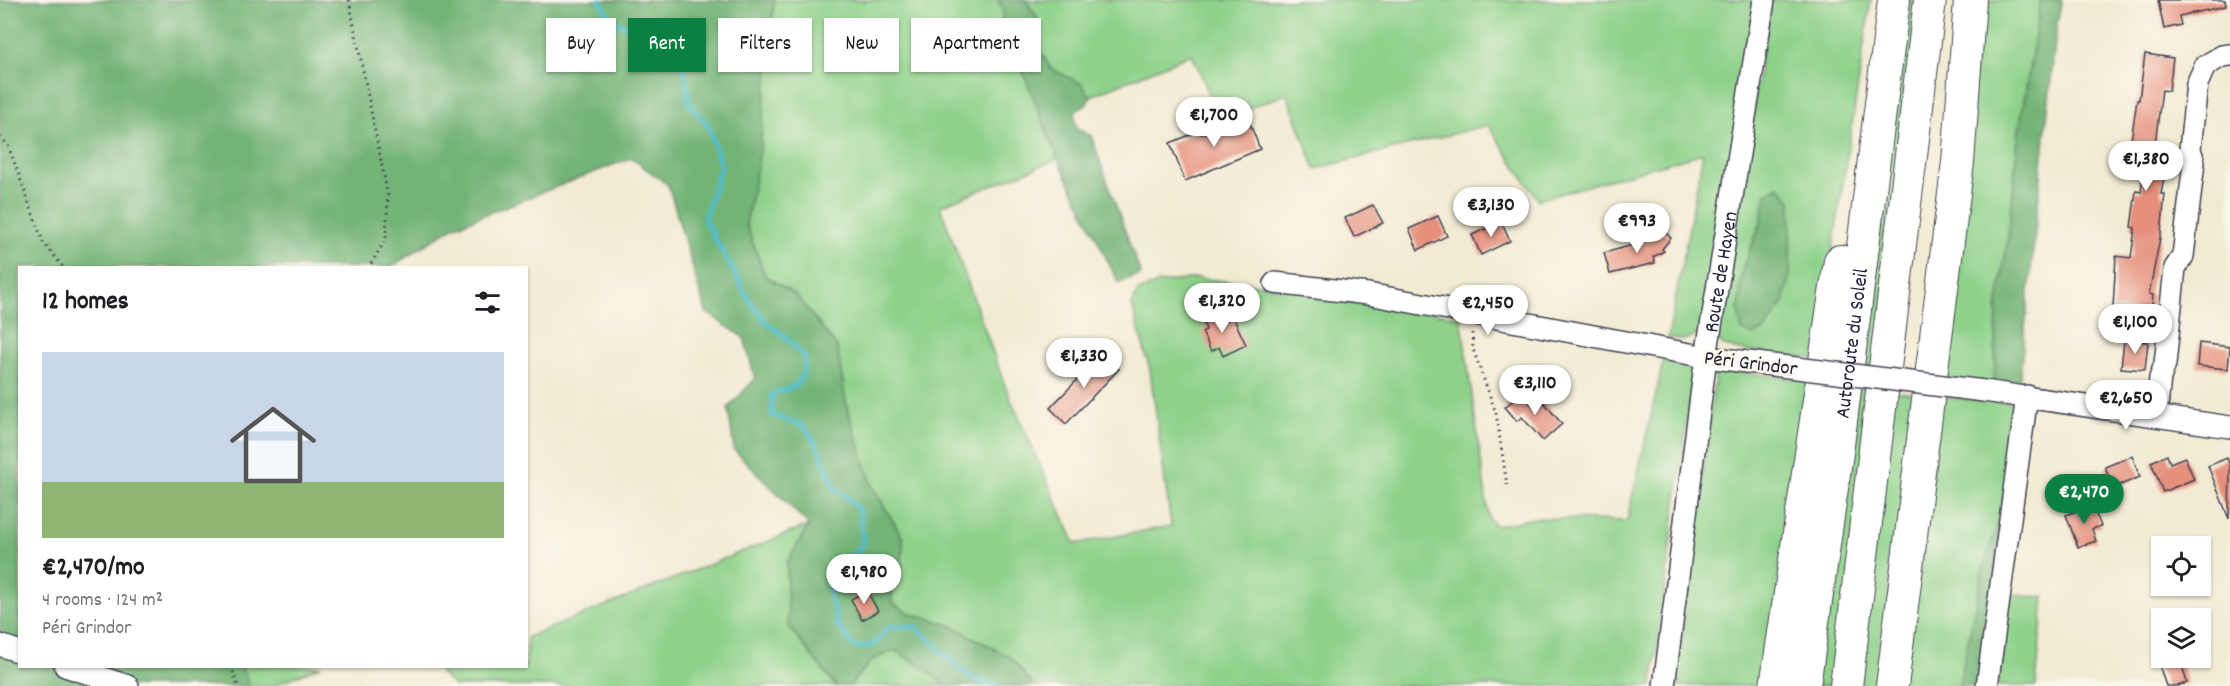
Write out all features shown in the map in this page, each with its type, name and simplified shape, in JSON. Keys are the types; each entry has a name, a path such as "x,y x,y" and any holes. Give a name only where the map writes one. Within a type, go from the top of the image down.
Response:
{"highway":[{"name":"Autoroute du Soleil","path":"1804,686 1837,453 1894,0"},
{"name":"Autoroute du Soleil","path":"1846,686 1930,0"},
{"path":"1892,686 1958,162 1970,0"},
{"path":"1776,686 1865,88 1887,49"}],"street":[{"name":"Route de Hayen","path":"1664,686 1706,357 1764,0"},
{"path":"2156,416 2160,378 2165,364 2175,268 2183,256 2194,162 2190,148 2197,84 2205,66 2222,56 2230,55"},
{"name":"Péri Grindor","path":"1275,283 1368,294 1706,357 2027,396 2230,427"},
{"path":"1987,686 2027,396"},
{"path":"0,645 18,651"},
{"path":"71,668 128,686"}],"path":[{"path":"348,0 388,196 386,239 370,266"},
{"path":"0,137 9,145 43,242 62,266"},
{"path":"1471,314 1473,349 1496,413 1507,485"},
{"path":"232,668 238,686"}],"green space":[{"path":"0,0 774,0 772,18 718,18 718,72 767,72 760,151 746,224 765,276 796,295 837,347 846,404 872,486 903,538 902,567 892,590 892,602 907,612 950,625 1010,657 1034,686 945,686 925,668 895,650 872,660 849,686 836,686 788,626 787,563 809,525 734,450 728,408 755,379 744,338 706,312 668,185 631,158 453,227 393,266 18,266 18,668 242,668 249,686 0,686"},
{"path":"774,0 998,0 1003,11 1002,18 911,18 911,72 1023,72 1058,159 940,206 1007,391 1075,544 1171,526 1150,370 1132,305 1138,291 1160,283 1197,278 1264,285 1461,317 1489,519 1497,526 1534,518 1627,521 1664,358 1679,358 1694,366 1652,686 1034,686 1010,657 950,625 907,612 892,602 892,590 902,567 903,538 872,486 846,404 837,347 796,295 765,276 746,224 760,151 767,72 812,72 812,18 772,18"},
{"path":"998,0 1025,0 1037,18 1002,18 1003,11"},
{"path":"1025,0 1759,0 1705,315 1699,335 1683,340 1668,338 1703,153 1538,200 1488,125 1315,169 1287,94 1220,119 1192,54 1091,96 1080,83 1051,69 1041,52 1041,18 1037,17"},
{"path":"1771,0 1871,0 1816,359 1739,350 1722,345 1715,334","holes":["1766,195 1742,331 1738,312 1743,267 1761,223"]},
{"path":"1906,0 1924,0 1877,370 1865,369"},
{"path":"1982,0 2041,0 2019,130 2009,231 1997,310 1994,386 1942,380"},
{"path":"2041,0 2062,0 2057,23 2019,385 1994,386 1997,310 2009,231 2019,130"},
{"path":"1041,52 1051,69 1080,83 1091,96 1086,105 1075,112 1076,125 1091,136 1141,275 1118,282 1058,159 1023,72 1041,72"},
{"path":"1779,186 1791,200 1790,273 1784,303 1764,331 1753,335 1742,331 1738,312 1743,267 1761,223 1766,194"},
{"path":"1716,369 1941,397 2017,403 2003,507 1983,570 1959,686 1675,686"},
{"path":"2003,507 1980,686 1959,686 1983,570"},
{"path":"809,525 787,563 788,626 836,686 454,686 439,672 449,668 528,668 528,637"},
{"path":"2010,595 2044,597 2036,686 1998,686"},
{"path":"895,650 925,668 945,686 849,686 872,660"},
{"path":"242,668 316,668 272,686 249,686"}],"building":[{"path":"2158,0 2225,0 2226,6 2179,16 2181,25 2164,29"},
{"path":"2145,54 2173,58 2169,91 2162,90 2155,144 2170,146 2161,194 2165,194 2161,233 2149,294 2153,295 2151,312 2113,308 2116,256 2131,258 2135,228 2131,227 2136,191 2141,192 2144,162 2140,161 2142,143 2154,144 2131,141"},
{"path":"1247,116 1260,149 1185,181 1170,143"},
{"path":"1373,205 1383,223 1354,237 1345,218"},
{"path":"1438,216 1447,236 1418,250 1409,229"},
{"path":"1501,222 1510,241 1481,255 1472,235"},
{"path":"1661,228 1671,238 1662,249 1664,251 1653,257 1655,263 1610,274 1604,253 1644,242"},
{"path":"1221,310 1226,321 1233,317 1246,345 1223,356 1219,347 1211,351 1202,332 1206,330 1202,319"},
{"path":"2124,340 2148,342 2145,370 2121,368"},
{"path":"2199,343 2230,347 2228,369 2197,366"},
{"path":"1103,353 1119,369 1066,424 1050,408"},
{"path":"1522,393 1533,406 1541,399 1562,424 1543,441 1522,417 1517,421 1505,407"},
{"path":"2167,455 2170,463 2185,457 2194,479 2163,492 2151,462"},
{"path":"2132,456 2140,477 2113,488 2105,467"},
{"path":"2227,458 2230,466 2229,519 2208,466"},
{"path":"2092,505 2101,526 2092,529 2096,541 2078,547 2066,515"},
{"path":"867,591 878,611 862,620 851,599"},
{"path":"2160,668 2183,668 2187,683 2166,686"}],"waterway":[{"path":"600,0 611,19 678,53 686,76 689,104 708,125 721,166 704,219 750,301 765,321 788,339 805,358 803,375 798,384 772,394 772,415 804,426 819,449 834,487 860,512 863,544 854,555 840,565 828,585 837,624 854,647 873,646 890,626 916,627 962,671 978,681 1000,686"}]}
